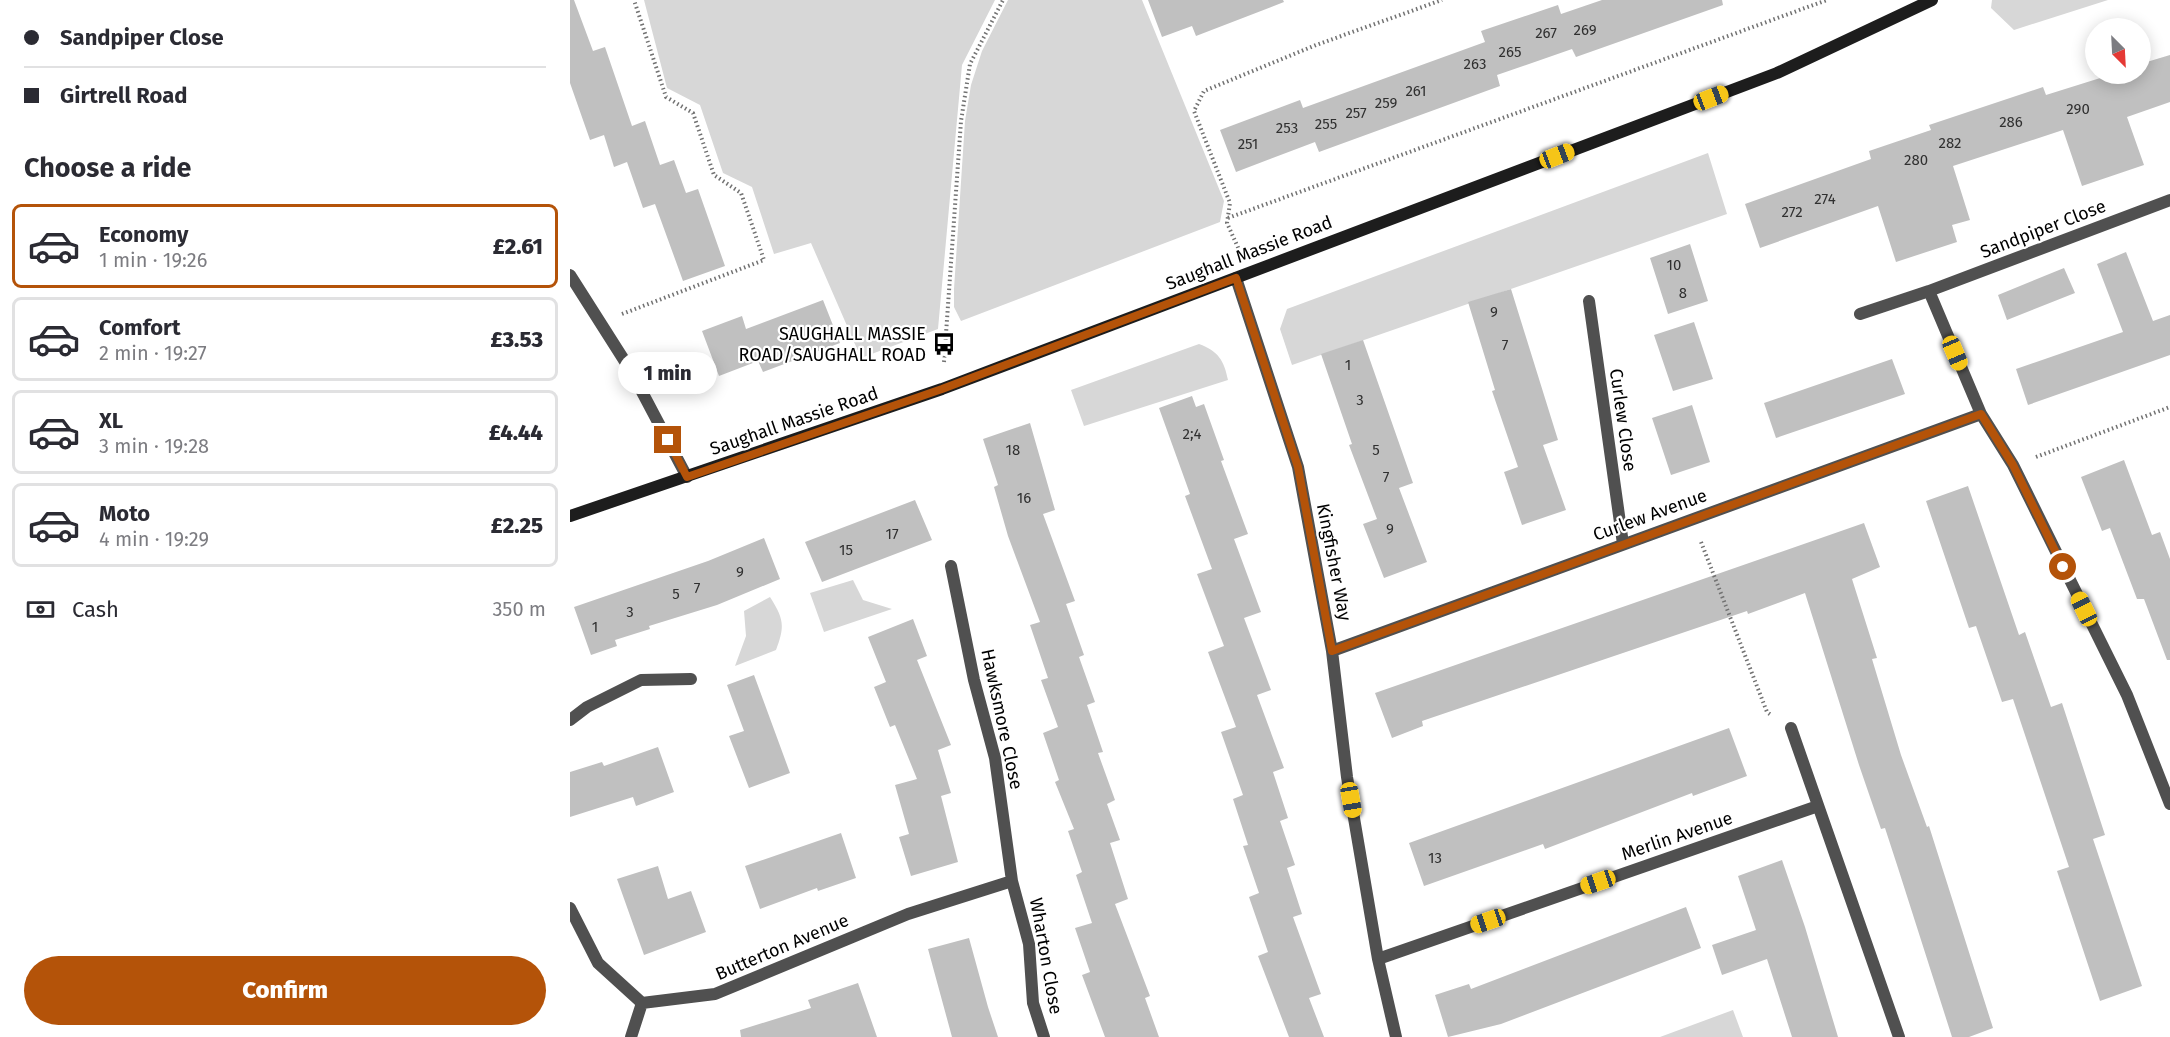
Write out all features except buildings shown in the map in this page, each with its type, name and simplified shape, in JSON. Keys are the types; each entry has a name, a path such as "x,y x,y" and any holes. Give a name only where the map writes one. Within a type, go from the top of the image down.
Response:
{"main road":[{"name":"Saughall Massie Road","path":"570,516 942,389 1777,73 1932,0"}],"street":[{"name":"Sandpiper Close","path":"1860,314 1929,291 2170,200"},
{"path":"570,275 631,371 687,477"},
{"name":"Kingfisher Way","path":"1242,275 1298,467 1332,651 1347,777 1378,959 1396,1037"},
{"path":"1929,291 1981,414 2013,465 2127,695 2170,804"},
{"name":"Curlew Close","path":"1589,301 1623,544"},
{"name":"Curlew Avenue","path":"1332,651 1981,414"},
{"name":"Hawksmore Close","path":"951,566 974,680 995,758 1012,881"},
{"path":"570,720 587,707 641,680 691,679"},
{"path":"1791,728 1899,1037"},
{"name":"Merlin Avenue","path":"1378,959 1818,806"},
{"name":"Butterton Avenue","path":"642,1003 715,994 908,914 1012,881"},
{"name":"Wharton Close","path":"1012,881 1029,944 1033,1003 1044,1037"},
{"path":"570,908 598,963 642,1003 631,1037"}],"path":[{"path":"600,323 764,260 741,193 714,175 693,113 666,97 634,0"},
{"path":"942,389 961,121 968,75 970,64 1003,0"},
{"path":"1242,275 1227,223 1230,203 1194,111 1204,91 1316,45 1442,0"},
{"path":"1228,218 1827,0"},
{"path":"2013,465 2170,407"},
{"path":"1692,519 1767,712 1791,728"}],"shaded area":[{"path":"644,0 995,0 962,65 938,329 861,358 811,243 774,254 752,187 723,173 700,105 667,88"},
{"path":"1008,0 1142,0 1224,201 1220,222 961,321 954,307 954,289 965,121 971,85 982,51"},
{"path":"1992,0 2108,0 2014,30 1991,8"},
{"path":"1708,153 1727,214 1292,365 1280,329 1287,309"},
{"path":"1199,344 1219,357 1228,380 1084,426 1071,390"},
{"path":"853,580 863,600 892,609 824,632 810,593"},
{"path":"770,597 782,623 776,650 735,666 746,636 744,611"},
{"path":"1733,1010 1743,1037 1660,1037"}],"place":[{"name":"SAUGHALL MASSIE ROAD/SAUGHALL ROAD","path":"944,344"}],"route":[{"path":"668,440 687,477 942,389 1236,278 1298,467 1332,651 1981,414 2013,465 2063,567"}]}
